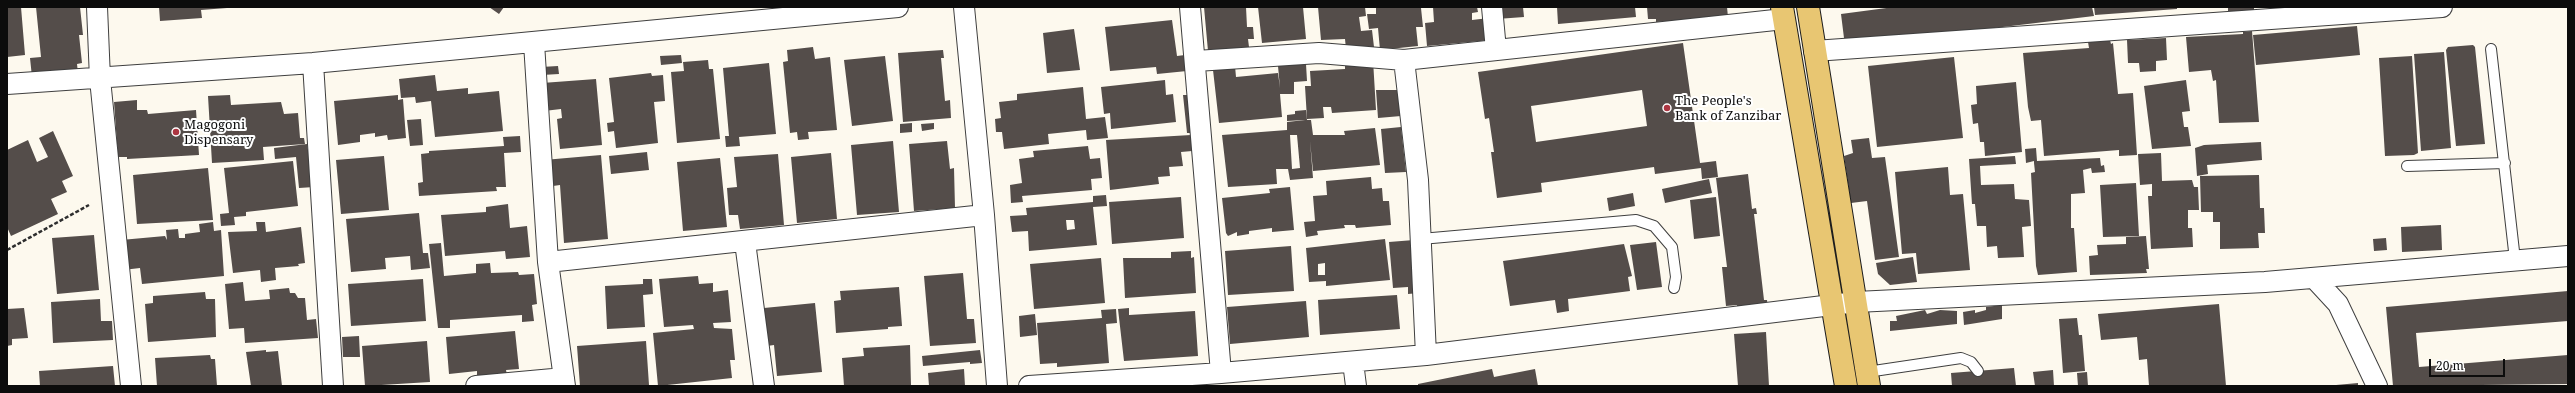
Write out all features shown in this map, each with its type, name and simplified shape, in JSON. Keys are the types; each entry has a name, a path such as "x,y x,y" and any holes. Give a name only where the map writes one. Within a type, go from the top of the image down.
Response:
{"main road":[{"path":"1808,7 1868,379"},
{"path":"1783,13 1834,306 1846,386"}],"street":[{"path":"97,7 100,79 131,386"},
{"path":"7,84 100,79 313,63 898,7"},
{"path":"964,7 984,215 997,386"},
{"path":"1190,7 1196,61 1221,373"},
{"path":"1492,7 1496,50"},
{"path":"1814,51 2286,13 2442,7"},
{"path":"1196,61 1319,53 1404,60 1496,50 1783,13"},
{"path":"476,386 565,382 548,262 534,43"},
{"path":"1404,60 1418,180 1426,355"},
{"path":"313,63 333,386"},
{"path":"548,262 745,242 984,215"},
{"path":"745,242 764,386"},
{"path":"1029,386 1221,373 1426,355 1834,306 1856,302 2314,278 2568,256"},
{"path":"2314,278 2338,304 2377,386"},
{"path":"1353,362 1356,386"}],"lane":[{"path":"2491,49 2515,260"},
{"path":"2407,166 2504,163"},
{"path":"1421,239 1636,220 1654,226 1672,247 1676,277 1674,288"},
{"path":"1868,379 1960,358 1972,362 1978,371"}],"path":[{"path":"7,250 112,192"}],"building":[{"path":"7,7 21,7 25,55 7,57"},
{"path":"36,7 80,7 83,35 79,35 82,63 77,64 78,73 32,77 30,58 41,57"},
{"path":"159,7 227,8 201,10 202,18 160,21"},
{"path":"489,7 504,7 499,14"},
{"path":"1204,7 1246,7 1247,27 1253,27 1254,39 1248,39 1249,47 1208,51"},
{"path":"1258,7 1303,7 1306,39 1262,43"},
{"path":"1318,7 1365,7 1366,16 1359,17 1361,31 1372,30 1374,47 1346,49 1345,39 1321,40"},
{"path":"1376,7 1421,8 1423,27 1416,27 1418,46 1380,50 1378,28 1369,29 1367,14 1376,14"},
{"path":"1433,7 1477,7 1478,12 1472,13 1472,20 1489,18 1491,40 1427,46 1425,23 1434,22"},
{"path":"1496,7 1523,7 1524,17 1497,19"},
{"path":"1557,7 1635,7 1636,17 1558,24"},
{"path":"1647,7 1727,7 1728,17 1656,22 1656,19 1648,19"},
{"path":"1894,7 2092,7 2094,16 1845,46 1841,14"},
{"path":"2094,7 2177,7 2177,9 2095,15"},
{"path":"2228,7 2254,7 2254,10 2228,12"},
{"path":"1172,20 1177,56 1185,55 1187,71 1157,74 1156,67 1110,71 1105,27"},
{"path":"2357,26 2360,55 2256,65 2253,35"},
{"path":"1074,29 1080,70 1047,73 1043,33"},
{"path":"2252,31 2259,122 2219,123 2216,80 2213,81 2211,70 2189,72 2186,37 2243,34 2243,32"},
{"path":"2166,38 2167,60 2156,61 2156,71 2140,72 2139,63 2128,63 2127,40"},
{"path":"2110,40 2111,44 2113,43 2118,94 2133,93 2137,155 2119,156 2119,150 2044,156 2041,120 2031,121 2028,107 2023,53 2089,48 2088,42"},
{"path":"1683,43 1700,163 1716,161 1718,177 1702,179 1701,168 1655,174 1654,167 1541,183 1542,192 1497,198 1491,152 1494,152 1489,118 1485,119 1478,72","holes":["1642,90 1647,126 1536,142 1531,106"]},
{"path":"2473,45 2475,47 2485,144 2456,146 2446,50 2448,47"},
{"path":"813,47 815,59 830,57 837,130 808,132 809,139 798,140 797,132 790,133 783,62 788,61 787,50"},
{"path":"943,50 944,58 941,58 945,101 950,100 951,118 903,122 898,53"},
{"path":"2444,52 2451,148 2421,151 2414,54"},
{"path":"681,55 682,63 661,65 660,56"},
{"path":"885,56 893,121 852,126 844,60"},
{"path":"2412,56 2418,153 2414,155 2385,156 2379,58"},
{"path":"1954,57 1963,138 1877,147 1868,66"},
{"path":"708,60 709,69 713,69 720,139 677,143 671,72 684,71 683,62"},
{"path":"1373,60 1376,110 1332,113 1331,107 1323,107 1324,118 1307,119 1305,86 1311,86 1310,71 1345,69 1345,62"},
{"path":"769,63 776,134 739,137 740,146 726,147 725,136 729,136 723,68"},
{"path":"1306,64 1307,81 1294,82 1294,94 1280,94 1282,117 1219,123 1213,70 1235,66 1236,77 1278,73 1280,88 1278,66"},
{"path":"558,66 559,74 542,75 541,67"},
{"path":"651,73 652,76 663,75 665,101 654,102 658,143 616,148 614,131 608,132 607,123 614,122 609,78"},
{"path":"435,75 437,91 468,88 468,94 499,91 503,131 435,137 431,101 416,103 415,97 401,98 399,79"},
{"path":"596,79 602,145 560,149 557,119 562,118 561,109 544,111 542,83"},
{"path":"1165,80 1166,95 1173,94 1176,122 1111,129 1110,113 1104,114 1101,87"},
{"path":"2186,80 2190,111 2182,112 2184,127 2188,127 2191,146 2152,149 2144,86"},
{"path":"2016,82 2022,152 1985,156 1984,142 1980,142 1978,123 1973,124 1971,105 1977,104 1976,86"},
{"path":"1083,87 1086,119 1105,117 1108,138 1087,140 1086,130 1048,134 1049,144 1004,149 1002,132 996,132 995,119 1001,118 999,102 1017,100 1017,94"},
{"path":"1376,90 1398,90 1401,116 1378,118"},
{"path":"230,95 231,105 281,102 284,114 298,113 300,138 304,138 305,144 263,147 264,160 212,163 208,96"},
{"path":"398,95 398,100 403,99 406,138 388,140 387,135 375,137 375,133 360,135 360,142 338,145 334,101"},
{"path":"1183,95 1190,95 1194,133 1187,133"},
{"path":"137,100 137,110 147,110 148,114 196,110 199,155 127,159 127,157 118,157 114,102"},
{"path":"1306,110 1307,120 1311,120 1313,135 1345,135 1344,131 1375,128 1380,165 1313,171 1310,141 1313,178 1290,180 1288,169 1276,169 1277,184 1228,187 1222,135 1287,130 1287,122 1305,120 1287,121 1287,115 1295,114 1295,111","holes":["1290,135 1297,135 1300,168 1292,169"]},
{"path":"421,119 423,145 410,146 407,120"},
{"path":"912,123 912,132 900,133 900,124"},
{"path":"934,123 934,129 922,131 921,124"},
{"path":"1401,127 1406,172 1385,173 1381,129"},
{"path":"53,131 73,176 62,181 67,192 51,199 58,214 11,236 7,227 7,150 28,140 37,162 48,157 39,138"},
{"path":"1191,135 1192,151 1181,152 1183,166 1169,167 1170,176 1158,177 1159,184 1110,190 1106,140"},
{"path":"520,136 521,152 504,153 506,187 496,187 497,191 419,196 418,183 423,182 421,154 429,153 429,151 504,146 503,137"},
{"path":"1869,138 1872,158 1885,157 1899,257 1875,260 1867,201 1851,203 1844,156 1853,153 1851,140"},
{"path":"893,141 899,212 857,215 851,145"},
{"path":"947,141 950,169 954,168 955,208 914,211 909,144"},
{"path":"2261,142 2262,160 2207,165 2208,174 2197,176 2195,148 2204,145"},
{"path":"307,144 314,187 299,188 296,157 275,159 274,148"},
{"path":"1088,146 1090,159 1100,158 1102,178 1091,179 1092,190 1022,196 1023,202 1011,203 1010,185 1022,183 1019,159 1034,157 1033,151"},
{"path":"2036,148 2037,161 2100,158 2101,166 2104,165 2105,172 2092,173 2091,168 2083,170 2085,193 2071,194 2071,228 2074,228 2077,272 2038,275 2036,266 2031,173 2035,172 2034,161 2026,163 2025,149"},
{"path":"647,152 649,170 611,174 609,156"},
{"path":"831,153 837,219 797,223 791,157"},
{"path":"2161,153 2162,181 2192,180 2194,187 2198,187 2199,210 2188,210 2188,228 2192,228 2193,247 2151,249 2148,196 2152,196 2152,184 2140,185 2138,154"},
{"path":"778,154 784,225 740,229 738,215 729,215 727,188 737,187 734,157"},
{"path":"601,155 608,239 564,243 560,185 546,187 544,160"},
{"path":"384,156 389,210 341,214 336,160"},
{"path":"2015,156 2016,164 1980,166 1981,185 2014,184 2015,199 2029,200 2031,226 2022,227 2024,257 1998,258 1997,246 1987,247 1986,226 1977,226 1975,204 1972,204 1969,159"},
{"path":"720,158 727,227 683,231 677,162"},
{"path":"293,161 298,206 246,212 246,216 234,217 235,225 221,226 220,214 229,213 224,168"},
{"path":"1948,167 1950,195 1963,194 1970,270 1918,274 1916,253 1902,254 1895,172"},
{"path":"208,168 213,220 137,224 133,175"},
{"path":"1748,174 1752,209 1756,208 1757,214 1754,214 1764,300 1767,300 1768,311 1738,315 1737,305 1726,306 1722,267 1727,267 1716,178"},
{"path":"2259,175 2260,208 2264,208 2265,233 2258,233 2259,248 2220,249 2220,222 2213,222 2213,212 2201,212 2200,176"},
{"path":"1371,177 1372,189 1382,188 1383,201 1389,201 1391,225 1356,228 1355,225 1344,225 1345,228 1317,231 1318,235 1306,237 1304,222 1315,221 1313,196 1327,195 1326,181"},
{"path":"1709,179 1712,193 1665,203 1662,189"},
{"path":"2136,183 2139,236 2103,237 2100,185"},
{"path":"1290,187 1294,230 1272,232 1272,228 1249,231 1249,234 1237,236 1237,232 1228,236 1226,233 1222,198 1270,193 1269,189"},
{"path":"1633,193 1635,206 1609,211 1607,198"},
{"path":"1106,195 1107,206 1093,207 1097,245 1029,251 1028,231 1012,232 1010,216 1027,215 1026,208 1093,202 1093,196","holes":["1066,220 1074,220 1075,229 1067,230"]},
{"path":"1181,197 1184,238 1112,244 1109,202"},
{"path":"1716,197 1720,236 1694,239 1690,200"},
{"path":"508,204 510,228 527,226 530,257 506,259 505,251 445,256 441,215 486,212 486,207"},
{"path":"419,213 423,253 428,253 430,268 411,270 410,256 385,258 386,269 351,272 346,219"},
{"path":"213,222 214,231 221,230 224,276 142,284 140,268 123,270 121,240 165,236 167,240 166,230 178,229 179,238 185,238 185,234 200,232 199,224"},
{"path":"256,222 265,222 266,232 301,227 305,263 298,264 299,266 275,268 276,280 261,282 260,270 233,273 228,232 257,231"},
{"path":"2441,225 2442,250 2402,252 2401,227"},
{"path":"94,235 99,290 57,294 52,238"},
{"path":"2146,236 2149,269 2146,269 2147,273 2090,275 2089,256 2098,255 2097,245 2126,244 2126,237"},
{"path":"2386,238 2387,250 2374,251 2373,239"},
{"path":"1385,239 1390,280 1326,286 1326,281 1309,282 1306,248","holes":["1325,263 1325,275 1318,275 1318,264"]},
{"path":"1414,240 1419,293 1408,294 1408,287 1393,288 1389,242"},
{"path":"1656,242 1662,287 1637,290 1630,245"},
{"path":"441,243 444,276 476,273 476,264 490,263 491,273 518,272 519,275 534,274 537,304 532,305 534,321 522,322 522,315 450,320 450,328 438,328 429,244"},
{"path":"1624,244 1632,276 1628,277 1630,291 1568,299 1569,311 1557,313 1555,300 1510,306 1503,261"},
{"path":"1291,246 1294,291 1228,295 1225,251"},
{"path":"1191,251 1191,258 1194,257 1196,293 1125,298 1123,258 1171,258 1171,252"},
{"path":"1913,257 1917,282 1890,285 1878,274 1876,263"},
{"path":"1101,258 1105,303 1034,309 1030,264"},
{"path":"963,273 967,319 974,319 976,343 930,346 924,276"},
{"path":"698,276 699,284 713,283 713,292 728,290 731,322 713,323 714,328 732,329 735,360 730,360 732,378 658,386 653,333 694,329 693,325 664,327 659,279"},
{"path":"423,279 426,321 351,326 348,284"},
{"path":"643,279 652,279 653,294 643,295 645,327 607,329 605,286 643,284"},
{"path":"243,282 245,301 270,299 269,290 289,288 290,293 295,293 298,298 305,298 307,320 316,319 318,338 245,343 244,328 229,329 225,284"},
{"path":"899,287 902,326 888,327 888,329 836,333 834,301 841,300 840,291"},
{"path":"2568,291 2568,321 2416,333 2419,367 2568,355 2568,384 2393,386 2386,307"},
{"path":"205,292 206,299 215,299 216,337 148,342 145,304 153,303 153,296"},
{"path":"1397,295 1400,329 1320,335 1318,300"},
{"path":"100,299 101,321 112,321 113,340 53,343 51,302"},
{"path":"1306,301 1309,337 1230,344 1227,307"},
{"path":"815,303 822,372 777,376 774,345 767,346 764,308"},
{"path":"2219,304 2226,386 2149,386 2147,359 2139,360 2137,337 2101,340 2098,314"},
{"path":"2002,305 2002,319 1964,325 1963,312 1975,310 1975,313 1986,310 1986,307"},
{"path":"24,308 28,338 12,339 12,345 7,346 7,309"},
{"path":"1129,308 1129,315 1195,311 1198,356 1124,361 1118,309"},
{"path":"1116,309 1117,323 1106,324 1109,363 1057,367 1057,363 1040,364 1037,323 1102,318 1101,310"},
{"path":"1925,310 1927,314 1940,310 1957,311 1957,324 1890,331 1890,321 1897,321 1896,316"},
{"path":"1035,314 1037,335 1020,337 1019,316"},
{"path":"2077,318 2079,335 2082,335 2085,371 2063,373 2059,319"},
{"path":"515,331 519,369 506,370 507,375 477,377 477,371 449,374 446,337"},
{"path":"1766,332 1769,386 1738,386 1734,334"},
{"path":"359,336 360,357 343,357 342,337"},
{"path":"427,341 430,382 365,386 362,346"},
{"path":"646,341 649,385 580,386 577,346"},
{"path":"910,345 911,386 844,386 842,358 864,356 863,348"},
{"path":"266,350 266,352 278,351 282,386 251,386 246,352"},
{"path":"980,350 982,363 970,364 970,362 923,366 922,356"},
{"path":"210,355 211,359 215,359 217,386 157,386 155,358"},
{"path":"113,366 115,386 40,386 39,371"},
{"path":"2014,368 2016,386 1952,386 1951,373"},
{"path":"964,369 965,386 929,386 928,373"},
{"path":"1492,369 1494,377 1535,369 1538,386 1418,386 1418,384"},
{"path":"2053,370 2054,386 2035,386 2033,372"},
{"path":"2087,372 2088,386 2078,386 2077,373"},
{"path":"2358,383 2358,386 2336,386 2336,385"}],"place":[{"name":"The People's Bank of Zanzibar","path":"1667,108"},
{"name":"Magogoni Dispensary","path":"176,132"}]}
